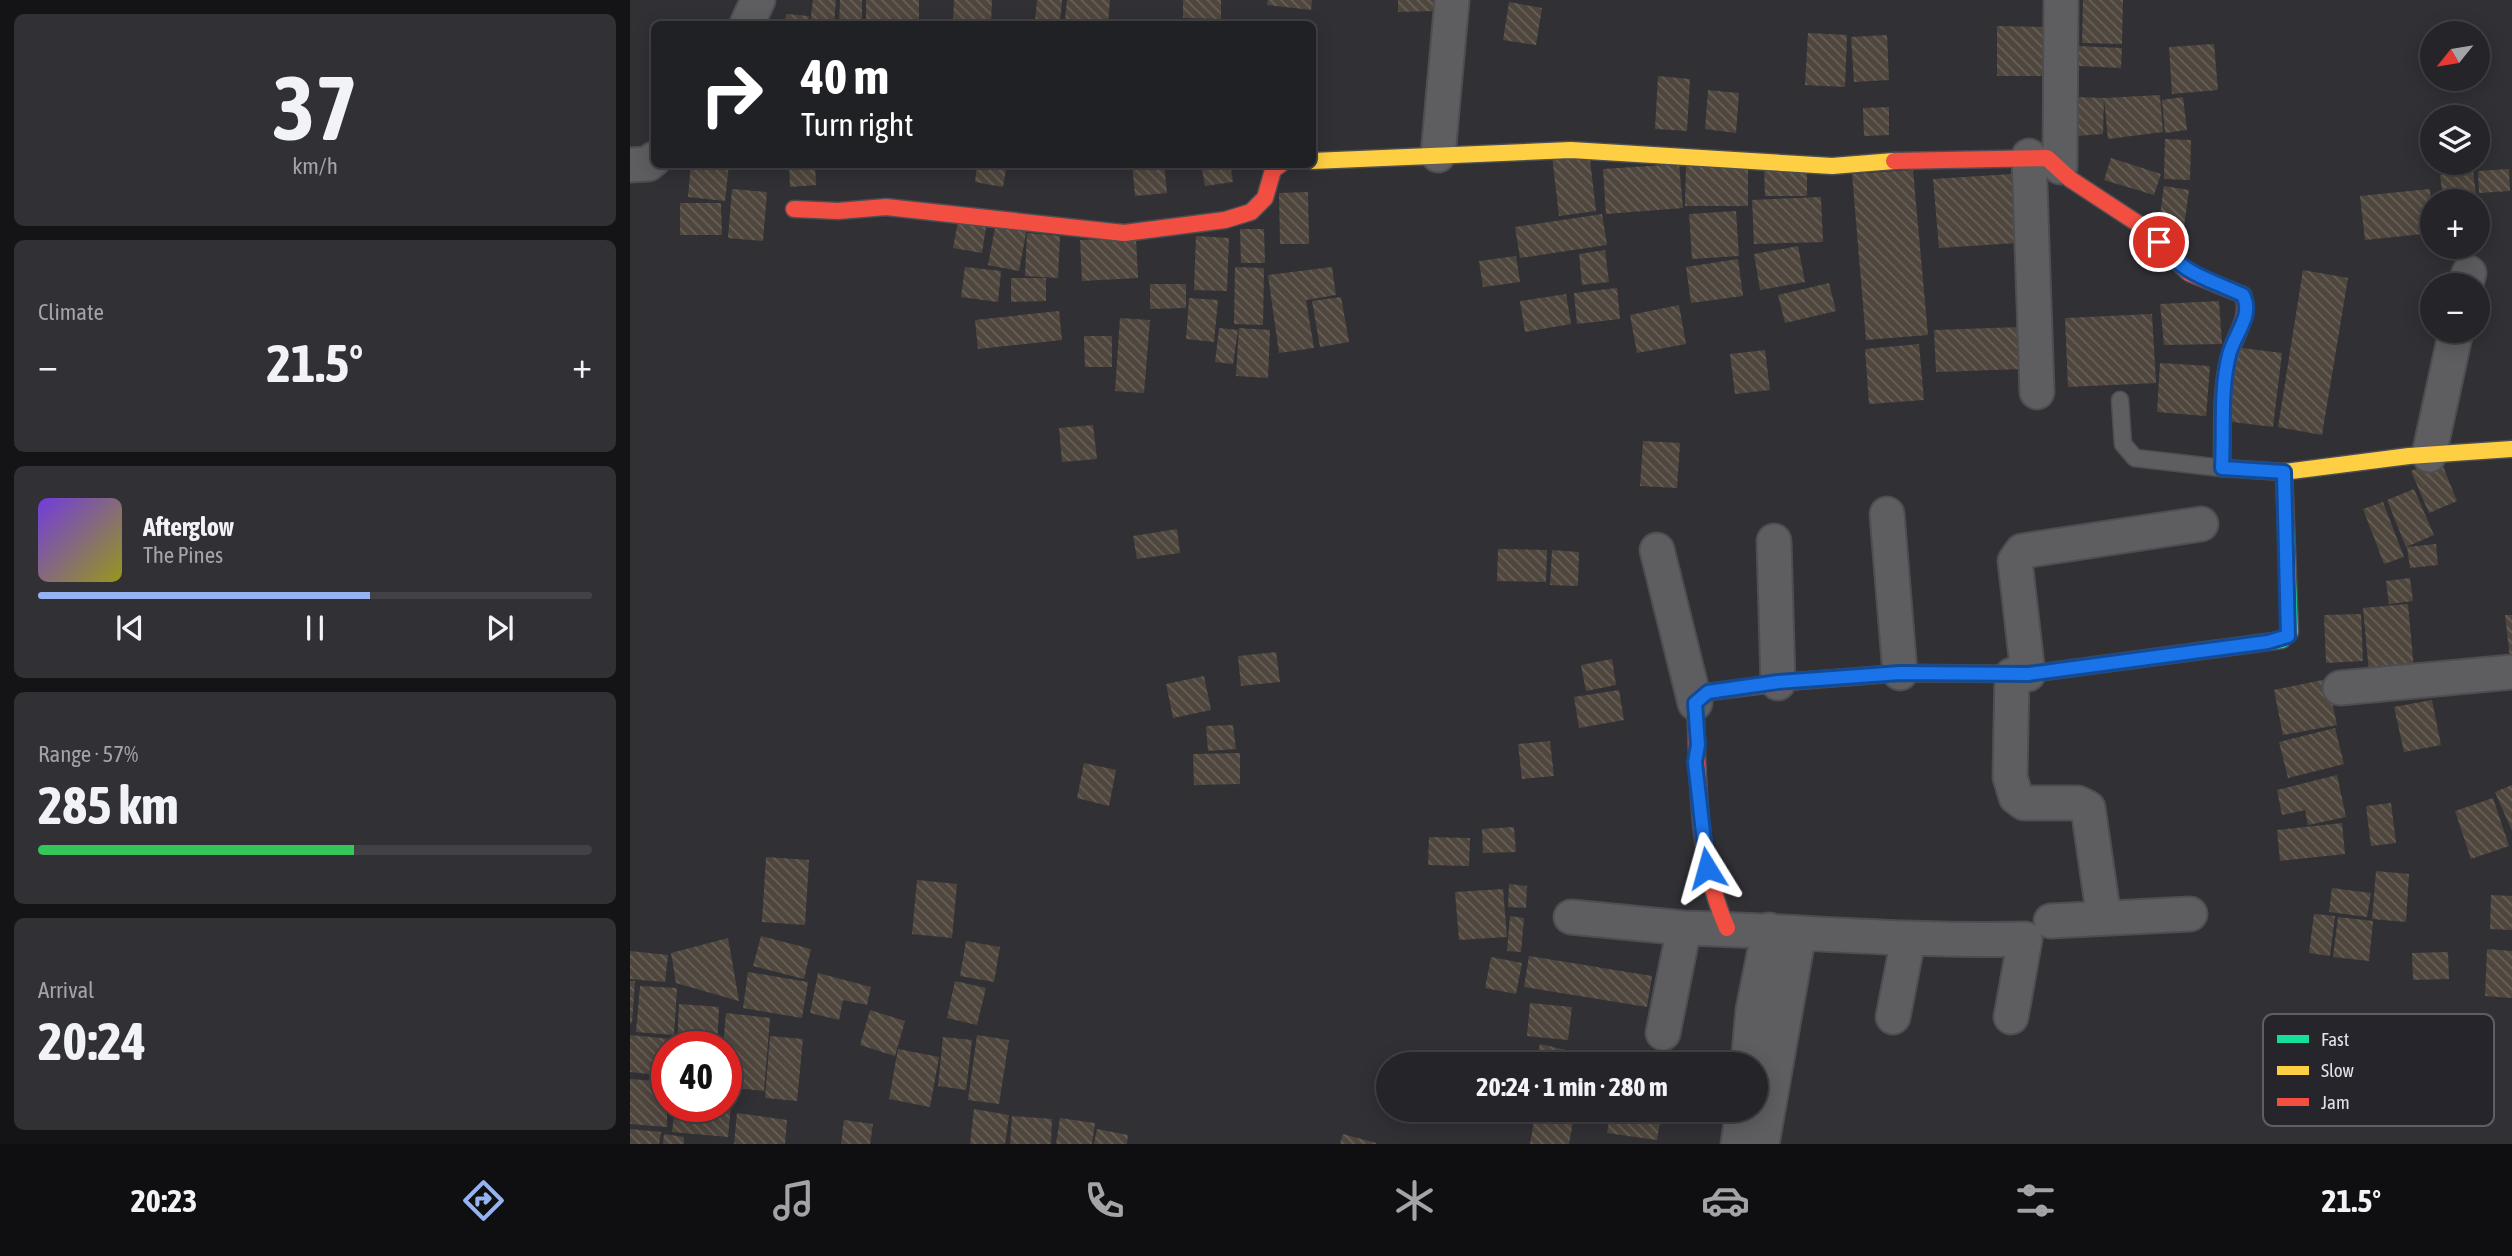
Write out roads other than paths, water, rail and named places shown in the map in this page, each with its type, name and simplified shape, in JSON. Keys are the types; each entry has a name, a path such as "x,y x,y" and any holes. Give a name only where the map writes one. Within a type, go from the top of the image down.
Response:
{"street":[{"path":"748,21 758,0"},
{"path":"1438,155 1452,0"},
{"path":"2060,0 2060,167"},
{"path":"1316,161 1350,164 1438,155 1526,156 1584,150 1832,166 1935,158 2047,158 2060,167 2070,179 2137,223 2189,273 2243,295 2247,302 2245,320 2235,335 2228,358 2221,422 2222,468 2284,472 2429,455 2512,449"},
{"path":"2029,156 2037,392"},
{"path":"630,165 651,162"},
{"path":"794,209 838,211 886,207 1124,233 1225,220 1251,212 1265,198 1276,168"},
{"path":"2429,455 2453,343"},
{"path":"1695,703 1708,692 1778,682 1900,673 2020,675 2268,642 2288,636 2284,472"},
{"path":"1886,514 1900,673"},
{"path":"2104,918 2088,808 2078,803 2024,803 2014,793 2010,768 2020,675 2015,561 2022,551 2201,524"},
{"path":"1774,541 1778,682"},
{"path":"1657,550 1695,703 1698,807 1709,884 1727,928"},
{"path":"2340,688 2512,672"},
{"path":"2051,921 2190,914"},
{"path":"1571,917 1684,928 1784,931 1908,940 2025,939 2011,1017"},
{"path":"1663,1033 1684,928"},
{"path":"1749,1052 1753,1010 1784,931"},
{"path":"1762,1144 1784,931"},
{"path":"1893,1017 1908,940"},
{"path":"1738,1144 1741,1122"}],"lane":[{"path":"2120,400 2121,437 2125,448 2136,458 2222,468"}]}
